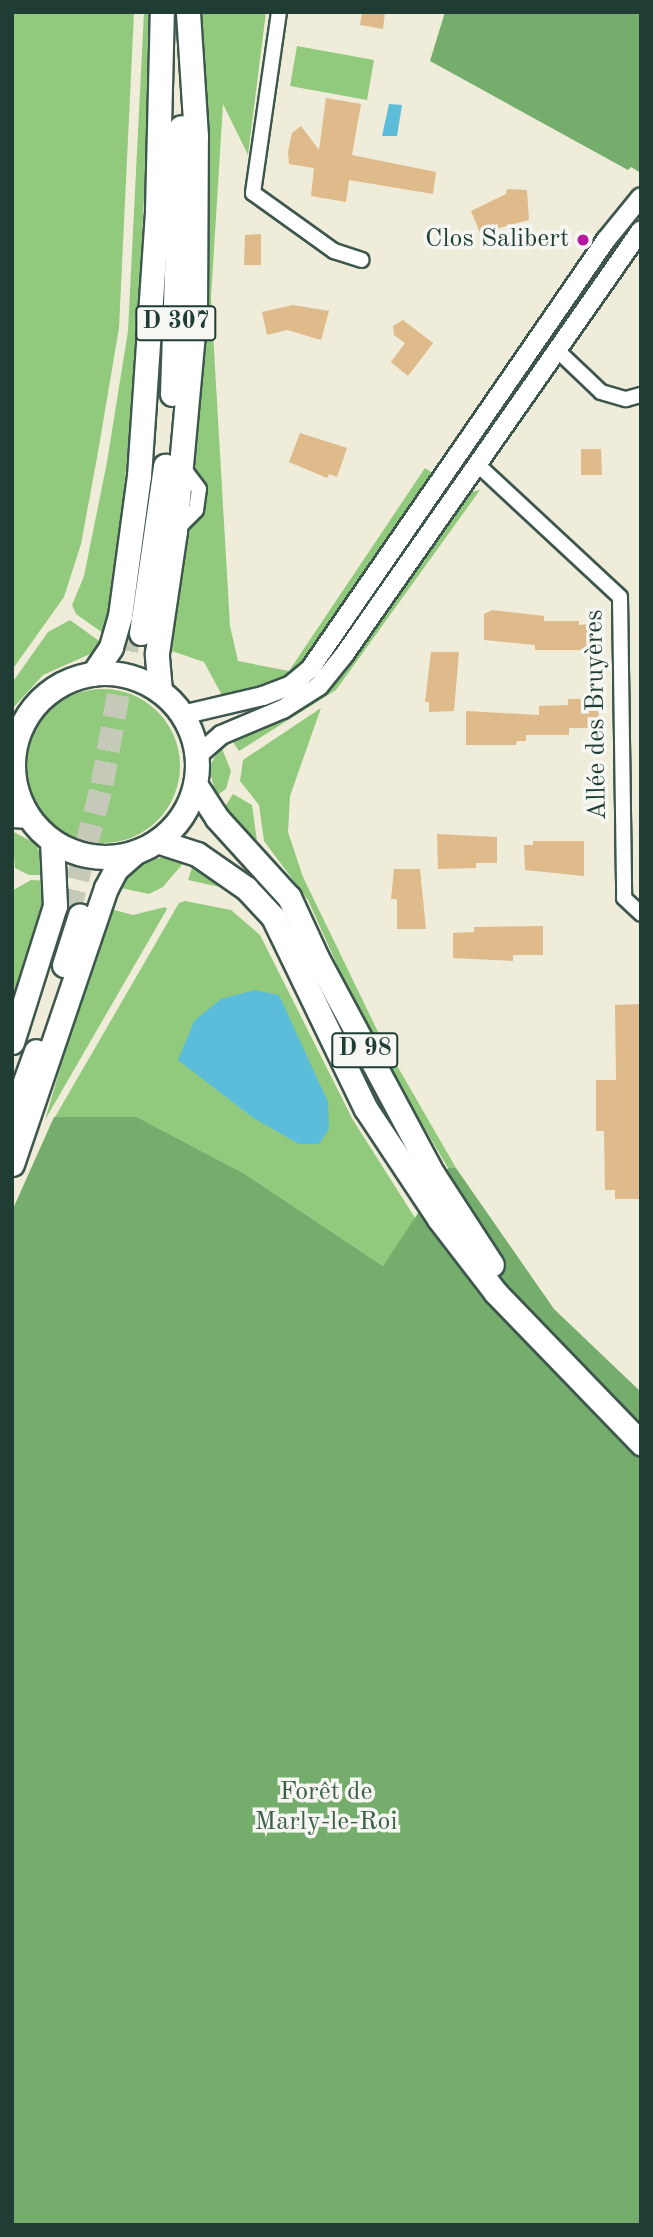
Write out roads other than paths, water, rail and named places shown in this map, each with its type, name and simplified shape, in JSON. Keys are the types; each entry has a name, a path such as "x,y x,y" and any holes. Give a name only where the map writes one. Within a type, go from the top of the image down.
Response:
{"main road":[{"name":"D 307","path":"164,12 171,197 166,338 136,631 159,526 173,375 186,12"},
{"path":"93,674 111,647 120,617 139,476 157,210 164,12"},
{"path":"160,691 157,653 175,531 197,231 186,12"},
{"path":"12,1164 106,888 116,869 133,853 158,841 175,826 195,784 197,757 182,715 160,691 139,680 93,674 57,687 35,706 19,731 12,769 22,821 52,841 87,855 133,853"},
{"name":"D 98","path":"195,784 217,818 289,897 317,958 433,1174 530,1323"},
{"path":"12,1042 55,906 52,841"},
{"name":"D 98","path":"158,841 197,854 246,888 273,917 366,1109 439,1219 496,1293 530,1323 641,1443"},
{"path":"12,1093 74,914 12,1117"}],"street":[{"path":"279,12 253,193 334,251 362,260"},
{"path":"182,715 264,696 291,685 310,669 539,337 641,197"},
{"path":"197,757 221,735 283,709 318,686 479,466 641,230"},
{"path":"539,337 558,351 601,392 626,400 641,395"},
{"path":"460,451 479,466"},
{"name":"Allée des Bruyères","path":"479,466 620,597 624,898 641,914"}],"water":[{"path":"389,104 402,105 397,136 382,136"},
{"path":"255,990 279,995 328,1102 329,1129 319,1144 299,1144 252,1117 178,1060 194,1021 221,999"}],"tunnel":[{"path":"69,912 102,784 130,630"}],"place":[{"name":"Clos Salibert","path":"583,240"}],"park label":[{"name":"Forêt de Marly-le-Roi","path":"326,1808"}]}
